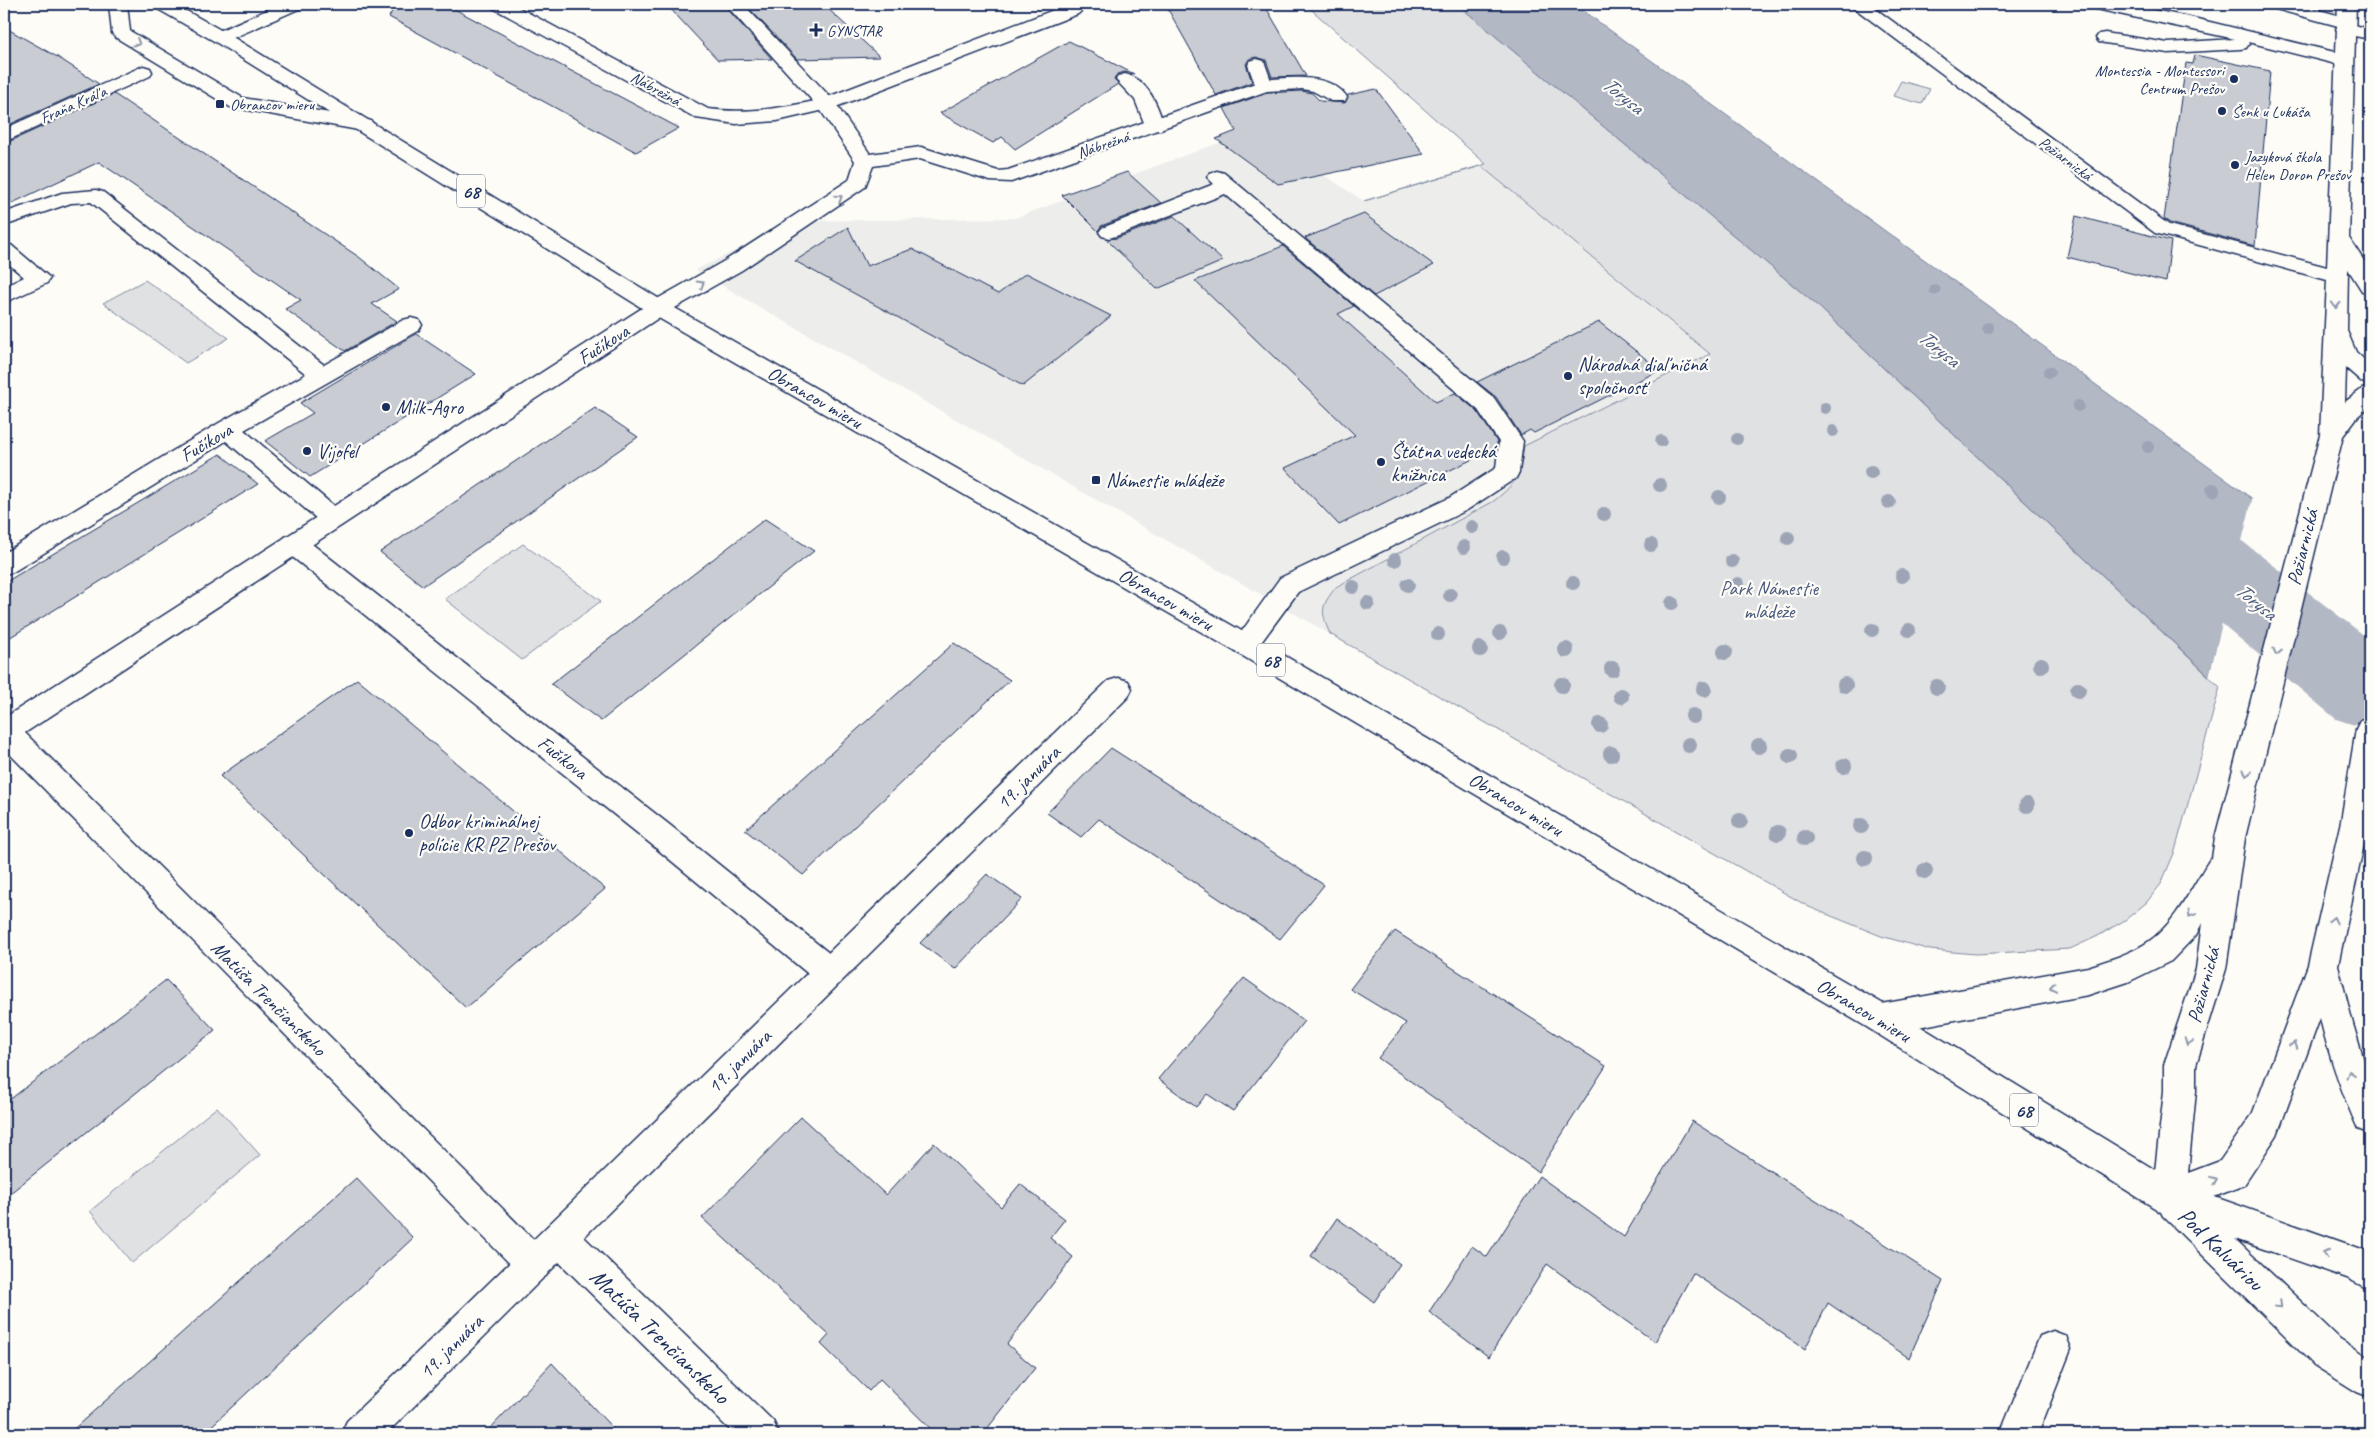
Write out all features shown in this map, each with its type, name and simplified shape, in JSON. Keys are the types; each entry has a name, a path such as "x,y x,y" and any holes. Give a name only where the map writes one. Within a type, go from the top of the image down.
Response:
{"street":[{"path":"118,4 121,33 237,103 364,125"},
{"name":"Obrancov mieru","path":"162,4 364,125 658,308 1245,645 1881,1019 2169,1198"},
{"path":"220,37 295,4"},
{"name":"Nábrežná","path":"499,4 703,114 736,118 777,115 826,104 1072,10 1080,4"},
{"path":"658,308 734,265 846,194 858,183 865,161 826,104 734,4"},
{"name":"Požiarnická","path":"1858,4 2162,229 2337,276"},
{"path":"2096,4 2189,22 2344,60"},
{"path":"2278,4 2317,15 2370,34"},
{"name":"Požiarnická","path":"2169,1198 2180,1091 2180,1065 2211,969 2226,858 2319,480 2332,435 2347,4"},
{"path":"2104,38 2168,48 2269,42"},
{"path":"1257,65 1264,86"},
{"name":"Fraňa Kráľa","path":"4,136 143,72"},
{"path":"1125,80 1143,94 1149,105 1154,126"},
{"name":"Nábrežná","path":"865,161 921,153 997,177 1011,176 1264,86 1296,82 1313,84 1338,97"},
{"path":"1109,232 1223,181 1486,404 1512,441 1507,472 1458,504 1289,585 1245,645"},
{"path":"5,220 69,197 96,196 322,375"},
{"path":"2338,238 2370,286"},
{"path":"4,250 39,278 4,296"},
{"name":"Fučíkova","path":"4,731 658,308"},
{"name":"Fučíkova","path":"4,565 227,430 411,325"},
{"path":"2335,331 2346,356 2370,377"},
{"path":"2332,435 2350,410 2370,395"},
{"path":"227,430 333,519"},
{"name":"Fučíkova","path":"294,544 661,835 829,972"},
{"name":"19. januára","path":"360,1434 1118,689"},
{"path":"2169,1198 2232,1173 2265,1124 2323,965 2355,822 2370,729"},
{"name":"Matúša Trenčianskeho","path":"4,731 534,1264"},
{"path":"1881,1019 2088,981 2128,968 2160,951 2185,925 2226,858"},
{"path":"2323,965 2347,1064 2355,1088 2370,1118"},
{"name":"Pod Kalváriou","path":"2169,1198 2357,1264 2370,1272"},
{"name":"Pod Kalváriou","path":"2169,1198 2327,1352 2370,1379"},
{"name":"Matúša Trenčianskeho","path":"560,1238 760,1434"},
{"path":"2019,1434 2053,1349"}],"shaded area":[{"path":"1254,130 1364,201 1481,166 1710,354 1525,446 1521,470 1512,487 1494,501 1336,587 1322,617 1330,634 695,270 796,221 1015,218"}],"green space":[{"name":"Park Námestie mládeže","path":"1305,4 1457,4 1819,307 2220,687 2175,851 2161,884 2146,903 2125,920 2098,936 2070,949 1975,954 1930,950 1881,936 1809,907 1330,634 1325,620 1324,609 1327,599 1336,587 1494,501 1517,477 1524,446 1710,354 1481,166 1364,201 1486,164"},
{"path":"1901,81 1930,89 1922,104 1893,96"},
{"path":"145,280 229,338 186,363 103,303"},
{"path":"523,544 601,601 522,660 445,599"},
{"path":"217,1107 260,1155 132,1263 90,1211"}],"water":[{"path":"1457,4 1574,4 2254,500 2209,676 1819,307"}],"pier":[{"path":"2253,496 2256,501 2211,678 2209,676"}],"building":[{"path":"396,4 445,4 679,128 636,152 389,17"},
{"path":"666,4 723,4 772,59 718,60"},
{"name":"GYNSTAR","path":"745,4 823,4 880,57 797,59"},
{"path":"1165,4 1264,4 1306,76 1272,77 1266,60 1256,57 1249,59 1246,64 1252,82 1216,95"},
{"path":"4,27 59,58 99,84 4,127"},
{"path":"1069,41 1134,74 1124,72 1117,74 1114,80 1118,84 1015,149 1002,137 993,143 940,113"},
{"path":"2195,55 2270,71 2255,246 2170,223 2164,219 2186,63 2193,64"},
{"path":"1376,89 1424,154 1278,184 1216,139 1236,131 1224,108 1267,93 1302,91 1312,93 1320,101 1345,103 1348,95"},
{"path":"114,94 359,257 399,289 372,304 397,321 345,351 285,309 301,300 99,162 4,207 4,144"},
{"path":"1127,172 1161,203 1101,226 1098,231 1062,195"},
{"path":"1364,214 1434,265 1374,296 1305,238"},
{"path":"1174,216 1223,261 1157,289 1106,239 1117,238"},
{"path":"2076,216 2171,241 2166,282 2067,257"},
{"path":"848,227 867,266 912,249 998,294 1026,273 1111,316 1023,386 795,261"},
{"path":"1283,246 1354,306 1338,314 1436,402 1455,393 1477,411 1497,442 1497,447 1339,525 1285,468 1355,435 1195,281"},
{"name":"Národná diaľničná spoločnosť","path":"1599,322 1660,370 1534,433 1530,430 1521,435 1496,397 1477,382"},
{"path":"416,334 476,374 310,477 265,441 313,413 300,403"},
{"path":"595,408 638,437 423,586 380,552"},
{"path":"220,454 258,484 4,641 4,583"},
{"path":"765,519 814,551 601,721 551,684"},
{"path":"954,643 1010,680 803,875 745,830"},
{"name":"Odbor kriminálnej polície KR PZ Prešov","path":"357,679 605,889 466,1008 220,776"},
{"path":"1111,748 1324,885 1280,939 1099,819 1081,837 1047,813"},
{"path":"987,874 1022,899 955,969 920,943"},
{"path":"1395,931 1606,1066 1538,1172 1378,1058 1406,1023 1350,989"},
{"path":"1244,978 1304,1021 1233,1111 1207,1094 1196,1107 1158,1079"},
{"path":"166,980 215,1030 4,1198 4,1104"},
{"path":"801,1117 886,1195 934,1143 1001,1207 1020,1184 1065,1219 1050,1238 1073,1257 1007,1344 1035,1368 983,1434 936,1434 880,1379 869,1391 821,1344 829,1335 702,1218"},
{"path":"1692,1121 1943,1281 1909,1358 1828,1303 1805,1349 1693,1273 1655,1342 1547,1264 1489,1357 1429,1312 1472,1246 1487,1257 1539,1176 1624,1237"},
{"path":"356,1178 413,1238 203,1434 68,1434"},
{"path":"1337,1218 1400,1264 1374,1302 1311,1256"},
{"path":"552,1363 618,1434 485,1434"}],"waterway":[{"name":"Torysa","path":"2128,498 2370,692"}],"railway":[{"path":"2363,4 2370,6"}],"place":[{"name":"GYNSTAR","path":"816,30"},
{"name":"Montessia - Montessori Centrum Prešov","path":"2234,79"},
{"name":"Obrancov mieru","path":"220,104"},
{"name":"Šenk u Lukáša","path":"2222,111"},
{"name":"Jazyková škola Helen Doron Prešov","path":"2235,165"},
{"name":"Národná diaľničná spoločnosť","path":"1568,376"},
{"name":"Milk-Agro","path":"386,407"},
{"name":"Vijofel","path":"307,451"},
{"name":"Štátna vedecká knižnica","path":"1381,462"},
{"name":"Námestie mládeže","path":"1096,480"},
{"name":"Odbor kriminálnej polície KR PZ Prešov","path":"409,833"}]}
